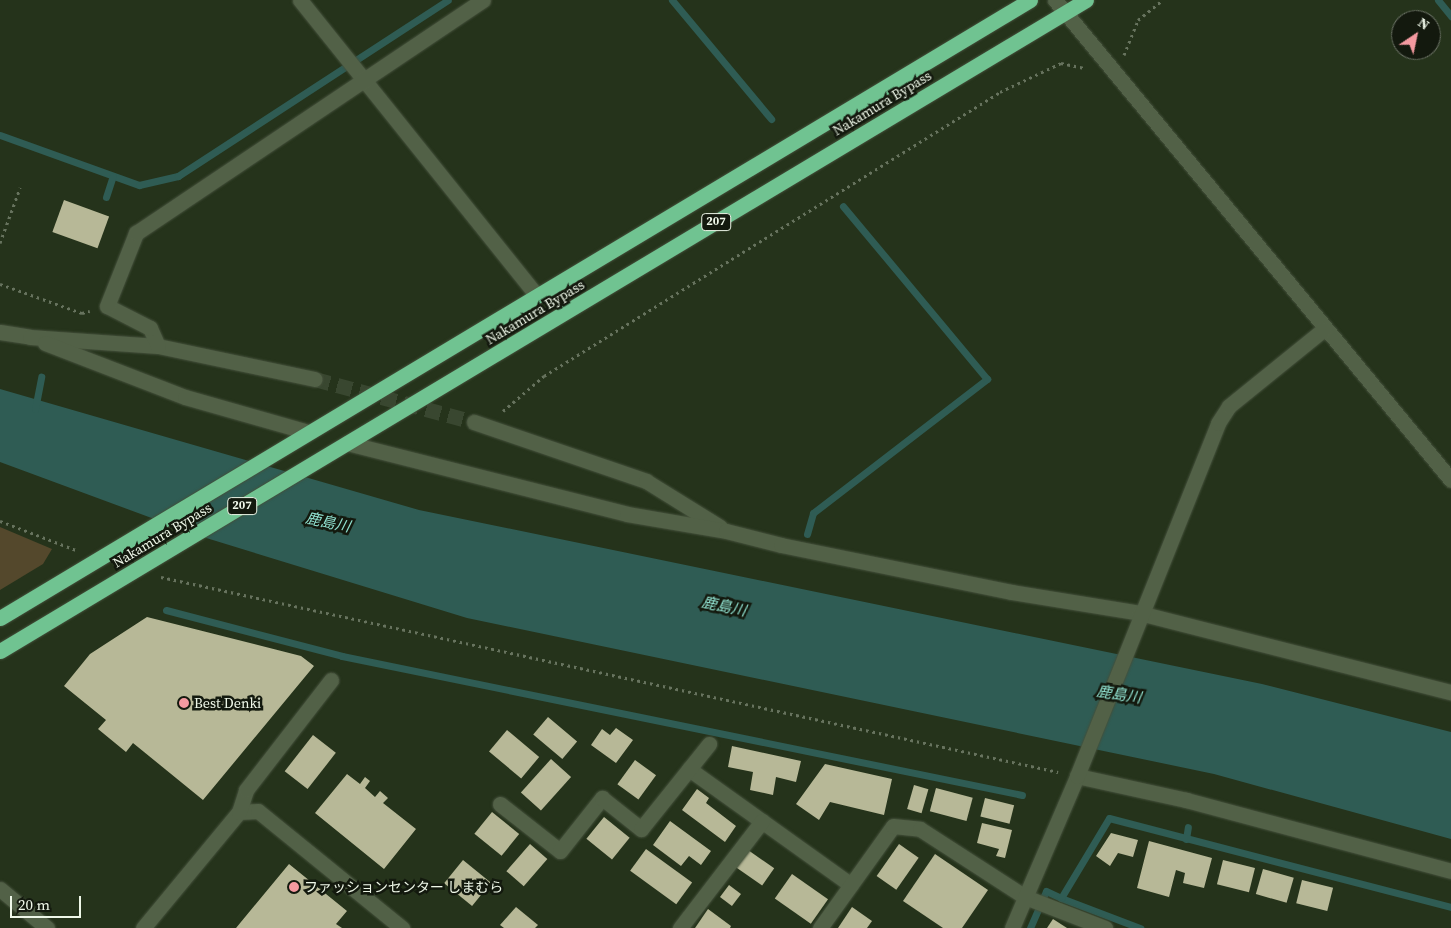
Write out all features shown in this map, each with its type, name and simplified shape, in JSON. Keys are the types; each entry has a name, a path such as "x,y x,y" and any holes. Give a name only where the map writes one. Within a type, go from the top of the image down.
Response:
{"highway":[{"name":"Nakamura Bypass","path":"0,618 1030,0"},
{"name":"Nakamura Bypass","path":"0,651 1086,0"}],"street":[{"path":"300,0 537,296"},
{"path":"158,346 150,328 108,306 136,233 364,78 483,0"},
{"path":"1055,0 1324,329 1451,480"},
{"path":"1012,928 1035,902 1077,776 1140,613 1222,417 1229,406 1324,329"},
{"path":"0,332 30,337 158,346 315,379"},
{"path":"30,337 185,397 308,432"},
{"path":"479,424 646,481 726,531"},
{"path":"347,443 627,514 726,531 781,545 1012,592 1140,613 1451,692"},
{"path":"143,928 240,812 246,790 331,680"},
{"path":"500,804 560,851 602,798 641,829 709,744"},
{"path":"689,769 851,884"},
{"path":"1077,776 1186,800 1451,871"},
{"path":"240,812 258,811 402,928"},
{"path":"680,928 762,821"},
{"path":"820,928 893,826 920,829 1035,902 1104,928"},
{"path":"0,889 47,928"}],"path":[{"path":"479,424 544,376 1000,92 1060,63 1114,74 1138,20 1163,0"},
{"path":"0,243 20,188"},
{"path":"0,284 82,313 108,306"},
{"path":"0,521 100,558"},
{"path":"136,570 283,605 1077,776"}],"shaded area":[{"path":"0,527 52,549 43,564 0,590"}],"water":[{"name":"鹿島川","path":"0,389 419,510 1262,684 1451,732 1451,839 1214,774 467,618 203,537 0,462"}],"building":[{"path":"64,200 109,216 97,248 52,232"},
{"name":"Best Denki","path":"147,617 301,656 314,666 203,800 133,743 126,752 98,729 106,720 64,686 90,654"},
{"path":"548,717 577,741 562,759 533,735"},
{"path":"616,728 633,740 616,763 591,745 602,729 610,735"},
{"path":"507,730 539,757 521,778 489,751"},
{"path":"313,735 336,753 308,789 285,771"},
{"path":"732,746 801,761 796,782 776,777 773,795 750,790 753,772 728,767"},
{"path":"551,759 571,777 541,811 521,792"},
{"path":"635,760 656,775 638,800 617,784"},
{"path":"825,764 892,779 884,815 830,802 819,820 796,804"},
{"path":"347,774 360,784 365,777 370,781 365,788 375,797 380,791 388,798 383,803 416,829 384,869 315,813"},
{"path":"914,785 928,789 922,813 907,809"},
{"path":"936,788 973,798 966,821 930,811"},
{"path":"697,789 709,798 706,803 736,826 725,842 682,810"},
{"path":"985,798 1014,805 1010,824 980,816"},
{"path":"492,812 519,834 502,856 474,834"},
{"path":"604,817 630,838 612,860 586,839"},
{"path":"670,821 711,851 701,865 689,856 681,866 653,845"},
{"path":"982,823 1012,830 1005,858 996,856 999,849 977,843"},
{"path":"1111,833 1138,840 1133,857 1118,853 1110,866 1096,856"},
{"path":"1149,841 1212,858 1204,888 1183,883 1185,873 1176,870 1169,897 1137,888"},
{"path":"530,844 547,859 524,886 506,871"},
{"path":"899,844 919,858 896,890 877,876"},
{"path":"646,849 692,883 676,904 630,871"},
{"path":"748,850 774,868 762,886 736,867"},
{"path":"935,854 988,890 962,928 943,928 903,901"},
{"path":"463,860 491,883 472,906 444,883"},
{"path":"1223,860 1255,868 1249,892 1217,884"},
{"name":"ファッションセンター しまむら","path":"289,864 347,911 336,924 342,928 236,928"},
{"path":"1263,869 1294,878 1287,903 1256,894"},
{"path":"792,874 828,899 811,924 775,899"},
{"path":"1302,880 1333,888 1327,911 1296,903"},
{"path":"729,885 741,894 732,906 720,897"},
{"path":"516,907 538,925 535,928 504,928 500,925"},
{"path":"852,907 872,921 867,928 838,928"},
{"path":"708,909 731,926 730,928 695,928"},
{"path":"1053,919 1067,928 1047,928"}],"waterway":[{"path":"0,135 139,185 178,176 448,0"},
{"path":"672,0 771,119"},
{"path":"1438,0 1451,16"},
{"path":"106,197 113,176"},
{"path":"807,534 813,513 987,379 843,206"},
{"path":"35,409 41,377"},
{"path":"166,610 342,656 1022,795"},
{"path":"1030,928 1046,891 1061,898 1109,818 1451,907"},
{"path":"1186,839 1188,827"},
{"path":"1061,898 1140,928"}],"tunnel":[{"path":"315,379 474,422"}],"place":[{"name":"Best Denki","path":"184,703"},
{"name":"ファッションセンター しまむら","path":"294,887"}]}
